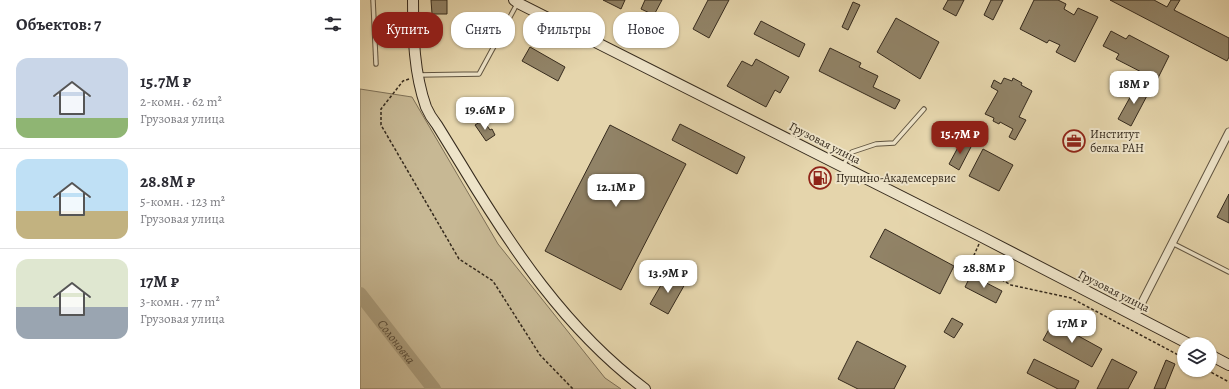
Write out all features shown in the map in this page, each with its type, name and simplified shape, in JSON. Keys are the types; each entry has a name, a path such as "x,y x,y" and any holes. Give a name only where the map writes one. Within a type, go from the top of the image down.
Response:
{"street":[{"path":"413,0 413,32 417,75 426,108 489,211 529,269 574,324 622,372 645,389"},
{"name":"Грузовая улица","path":"516,2 982,237 1177,338"},
{"path":"1135,316 1229,132"},
{"path":"1217,359 1229,365"}],"lane":[{"path":"373,0 376,64"},
{"path":"417,75 479,74 516,2"},
{"path":"842,166 852,152 876,144 894,143 924,109"},
{"path":"1172,243 1229,272"}],"path":[{"path":"417,75 403,81 381,109 381,125 460,259 493,281 540,355 573,389"},
{"path":"982,237 971,262 1011,285 1071,298 1177,354"},
{"path":"1217,375 1229,382"}],"shaded area":[{"path":"360,89 412,97 498,244 605,378 621,389 360,389"}],"building":[{"path":"431,0 447,0 447,14 443,14 443,12 432,12"},
{"path":"603,0 625,0 621,9"},
{"path":"645,0 662,0 656,12 648,12 641,9"},
{"path":"708,0 729,0 709,38 693,29"},
{"path":"948,0 964,0 956,16 943,9"},
{"path":"991,0 1003,0 993,20 984,15"},
{"path":"1034,0 1058,0 1066,4 1064,9 1074,15 1078,8 1098,17 1075,62 1056,52 1060,45 1049,40 1047,43 1020,29"},
{"path":"1110,0 1154,0 1167,7 1171,0 1180,0 1174,10 1229,38 1229,57 1227,61"},
{"path":"853,2 860,5 848,30 842,27"},
{"path":"896,18 939,42 920,79 877,52"},
{"path":"761,21 805,44 799,57 754,34"},
{"path":"1111,31 1126,39 1129,35 1169,56 1157,80 1116,59 1119,54 1103,46"},
{"path":"529,48 532,48 565,67 558,81 522,61"},
{"path":"830,48 861,63 859,67 878,76 873,87 900,100 895,109 819,71"},
{"path":"756,59 789,77 780,93 775,90 766,107 727,86 742,61 752,66"},
{"path":"1004,78 1012,81 1013,78 1022,83 1021,85 1032,91 1019,117 1026,120 1015,140 1009,137 1013,129 1000,122 999,124 993,121 994,118 985,114 998,91 991,87 994,80 1001,84"},
{"path":"1138,83 1150,90 1131,126 1118,119"},
{"path":"483,120 490,130 492,129 495,135 486,141 475,125"},
{"path":"680,124 745,157 737,174 672,140"},
{"path":"610,125 686,164 621,290 545,251"},
{"path":"962,140 972,145 959,170 949,164"},
{"path":"983,149 1013,165 999,191 969,176"},
{"path":"1229,194 1229,223 1217,217"},
{"path":"885,229 954,266 940,294 870,257"},
{"path":"668,273 685,284 668,314 650,304"},
{"path":"971,275 1002,291 996,303 965,287"},
{"path":"952,318 963,324 954,338 944,332"},
{"path":"1053,322 1102,349 1092,367 1043,340"},
{"path":"857,341 906,366 894,389 858,389 838,379"},
{"path":"1034,359 1079,381 1075,389 1058,389 1027,373"},
{"path":"1112,359 1137,372 1128,389 1097,389"},
{"path":"1166,360 1175,364 1165,389 1154,389"}],"waterway":[{"name":"Солоновка","path":"360,294 434,389"}],"place":[{"name":"Институт белка РАН","path":"1074,141"},
{"name":"Пущино-Академсервис","path":"820,178"}]}
